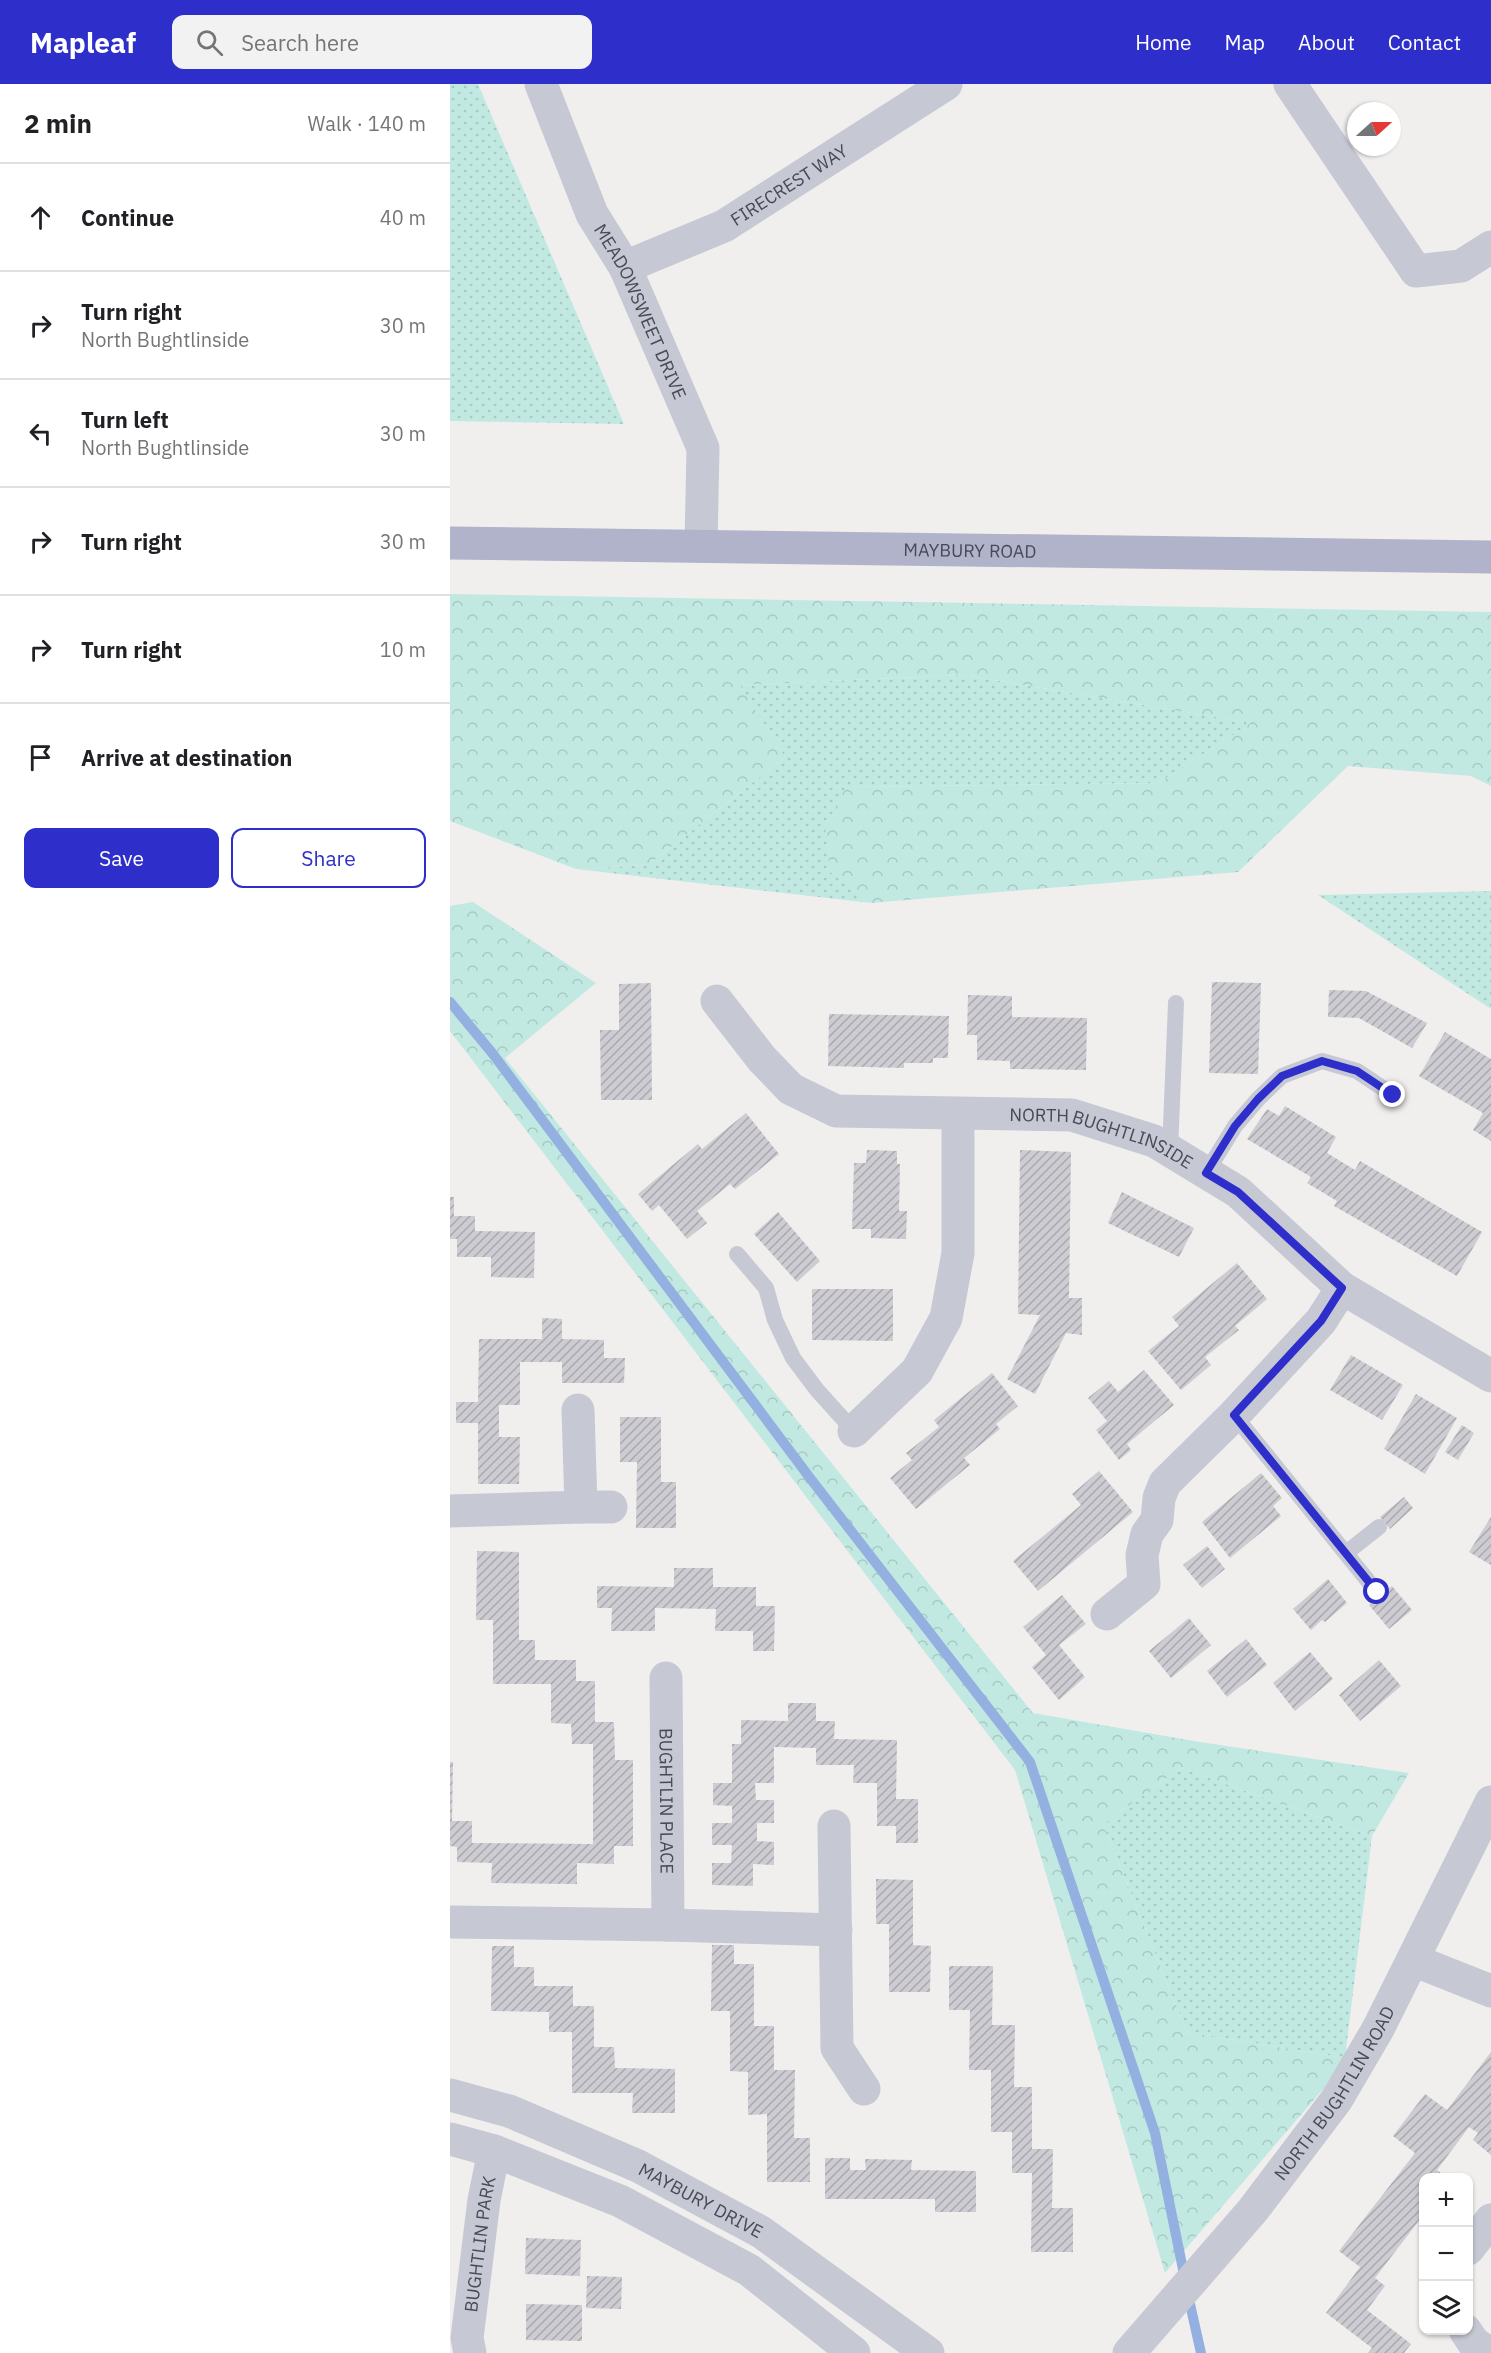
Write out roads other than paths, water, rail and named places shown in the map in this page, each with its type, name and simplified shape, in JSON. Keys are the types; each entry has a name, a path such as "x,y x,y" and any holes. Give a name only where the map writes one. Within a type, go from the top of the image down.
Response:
{"main road":[{"name":"MAYBURY ROAD","path":"450,543 1491,557"}],"street":[{"name":"MEADOWSWEET DRIVE","path":"540,84 592,214 625,267 703,448 701,546"},
{"name":"FIRECREST WAY","path":"625,267 724,226 946,84"},
{"path":"1290,84 1416,271 1461,266 1491,247"},
{"name":"NORTH BUGHTLINSIDE","path":"717,1002 762,1059 791,1089 836,1112 1072,1115 1154,1141 1238,1192 1342,1288 1491,1376"},
{"path":"854,1431 917,1371 946,1317 958,1253 958,1115"},
{"path":"1107,1614 1144,1584 1142,1555 1147,1534 1157,1520 1158,1498 1165,1483 1234,1415 1321,1321 1342,1288"},
{"path":"450,1511 596,1507 578,1410"},
{"name":"BUGHTLIN PLACE","path":"666,1678 668,1925"},
{"name":"NORTH BUGHTLIN ROAD","path":"1129,2353 1253,2210 1337,2099 1378,2029 1491,1802"},
{"path":"834,1826 837,2048 864,2089"},
{"path":"450,1922 836,1930"},
{"path":"1413,1960 1491,1991"},
{"name":"MAYBURY DRIVE","path":"450,2095 509,2111 638,2166 751,2226 928,2353"},
{"path":"450,2139 494,2151 620,2201 749,2270 854,2353"},
{"name":"BUGHTLIN PARK","path":"462,2343 484,2200 494,2151"},
{"path":"1473,2243 1491,2220"},
{"path":"1469,2335 1473,2342 1488,2353"}],"lane":[{"path":"1170,1150 1176,1003"},
{"path":"1206,1173 1235,1126 1282,1076 1322,1061 1357,1071 1393,1095"},
{"path":"737,1254 766,1288 774,1320 793,1358 817,1390 854,1431"},
{"path":"1234,1415 1377,1592"},
{"path":"1346,1553 1379,1527"}],"waterway":[{"path":"450,1002 493,1054 810,1478 1030,1762 1155,2133 1185,2279"},
{"path":"1188,2295 1201,2353"}]}
